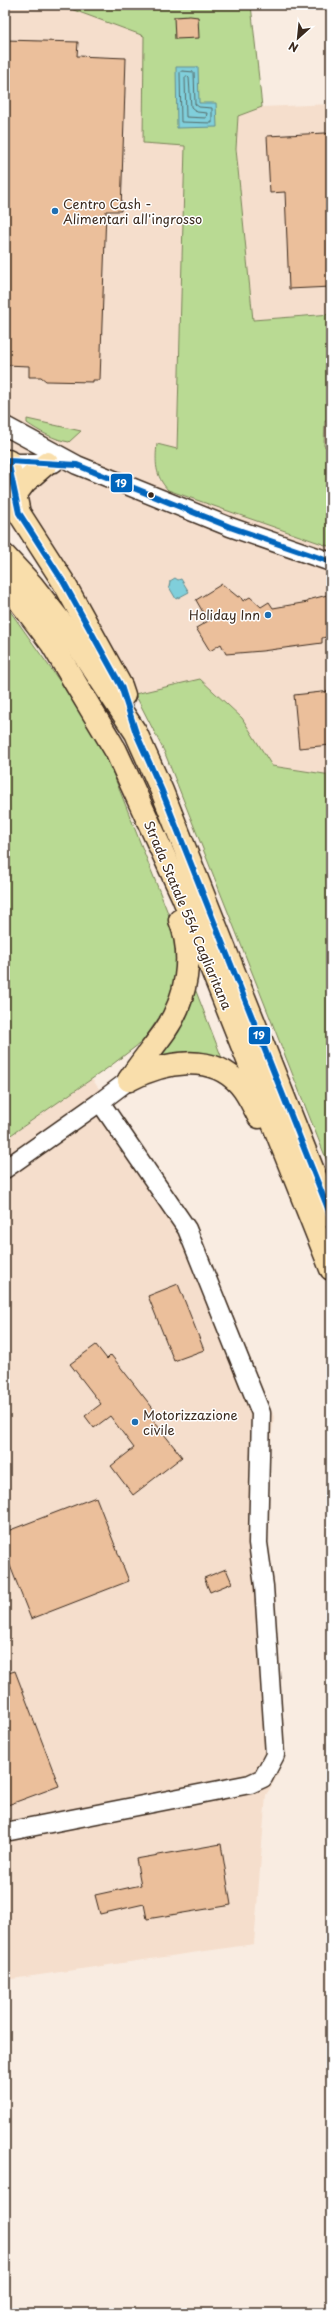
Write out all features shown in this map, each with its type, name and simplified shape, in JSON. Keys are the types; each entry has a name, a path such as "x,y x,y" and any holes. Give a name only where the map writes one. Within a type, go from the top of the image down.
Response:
{"highway":[{"path":"6,462 16,494 15,505 64,583 121,686 136,733"},
{"path":"16,494 25,482 47,463"},
{"name":"Strada Statale 554 Cagliaritana","path":"5,556 32,585 68,631 136,733 162,791 331,1216"},
{"name":"Strada Statale 554 Cagliaritana","path":"5,582 52,644 116,750 183,897 331,1269"},
{"path":"130,1080 165,1030 180,998 186,970 187,937 176,909 183,897"},
{"path":"130,1080 149,1072 180,1064 210,1065 232,1077 245,1092 260,1120 275,1125"}],"street":[{"path":"6,426 13,444 6,462 77,465"},
{"path":"6,426 77,465 230,527 331,562"},
{"path":"5,1169 130,1080"},
{"path":"5,1832 250,1784 263,1778 275,1755 264,1586 258,1543 261,1413 187,1229 100,1102"}],"shaded area":[{"path":"5,5 60,5 144,35 143,143 185,146 177,450 158,444 155,460 159,480 172,487 331,541 331,775 272,766 242,718 200,679 135,694 27,501 5,481"},
{"path":"331,104 331,313 253,320 236,149 238,116 262,107"},
{"path":"325,421 331,421 331,447 324,446"},
{"path":"92,1079 177,1196 201,1236 274,1417 269,1458 266,1533 276,1649 279,1773 266,1795 254,1944 5,1980 5,1139"}],"green space":[{"path":"60,5 251,5 262,107 238,116 236,149 253,320 331,314 331,421 325,421 324,446 331,447 331,547 168,490 158,474 156,463 157,444 177,449 185,146 143,143 144,36"},
{"path":"27,419 81,431 69,442 64,441 36,429 27,423"},
{"path":"5,604 61,683 105,753 177,936 176,979 166,1007 143,1041 109,1067 5,1139"},
{"path":"200,679 242,718 272,766 331,775 331,1171 164,751 135,694"},
{"path":"192,981 225,1066 148,1069"}],"water":[{"path":"176,67 198,67 199,103 216,103 217,127 177,128"},
{"path":"175,578 178,580 181,579 189,592 176,599 169,587 170,581"}],"building":[{"path":"174,17 198,17 199,38 175,39"},
{"name":"Centro Cash - Alimentari all'ingrosso","path":"5,40 78,42 77,56 126,58 121,211 106,211 100,380 93,380 93,382 46,381 41,377 29,377 29,366 5,365"},
{"path":"325,133 331,135 331,287 289,289 285,192 270,193 267,136"},
{"name":"Holiday Inn","path":"222,584 238,597 240,596 243,601 250,597 261,607 269,602 273,608 308,602 308,600 331,594 331,636 322,638 322,643 262,651 226,654 221,644 210,651 196,628 208,621 196,600"},
{"path":"331,691 331,745 299,748 294,695"},
{"path":"178,1284 204,1350 174,1361 148,1296"},
{"name":"Motorizzazione civile","path":"96,1345 107,1359 111,1355 155,1411 149,1415 182,1457 133,1495 111,1466 134,1448 110,1416 94,1428 85,1416 101,1404 70,1364"},
{"path":"96,1497 129,1581 31,1619 5,1553 5,1532"},
{"path":"226,1569 232,1583 210,1592 204,1578"},
{"path":"15,1671 59,1786 5,1806 5,1674"},
{"path":"221,1844 231,1905 147,1919 144,1904 100,1914 95,1895 141,1885 136,1859"}],"transit line":[{"name":"19","path":"331,562 230,527 77,465 8,461 19,513 64,583 121,686 136,733 162,791 331,1216"}],"place":[{"name":"Centro Cash - Alimentari all'ingrosso","path":"55,211"},
{"name":"Holiday Inn","path":"268,615"},
{"name":"Motorizzazione civile","path":"135,1422"}]}
